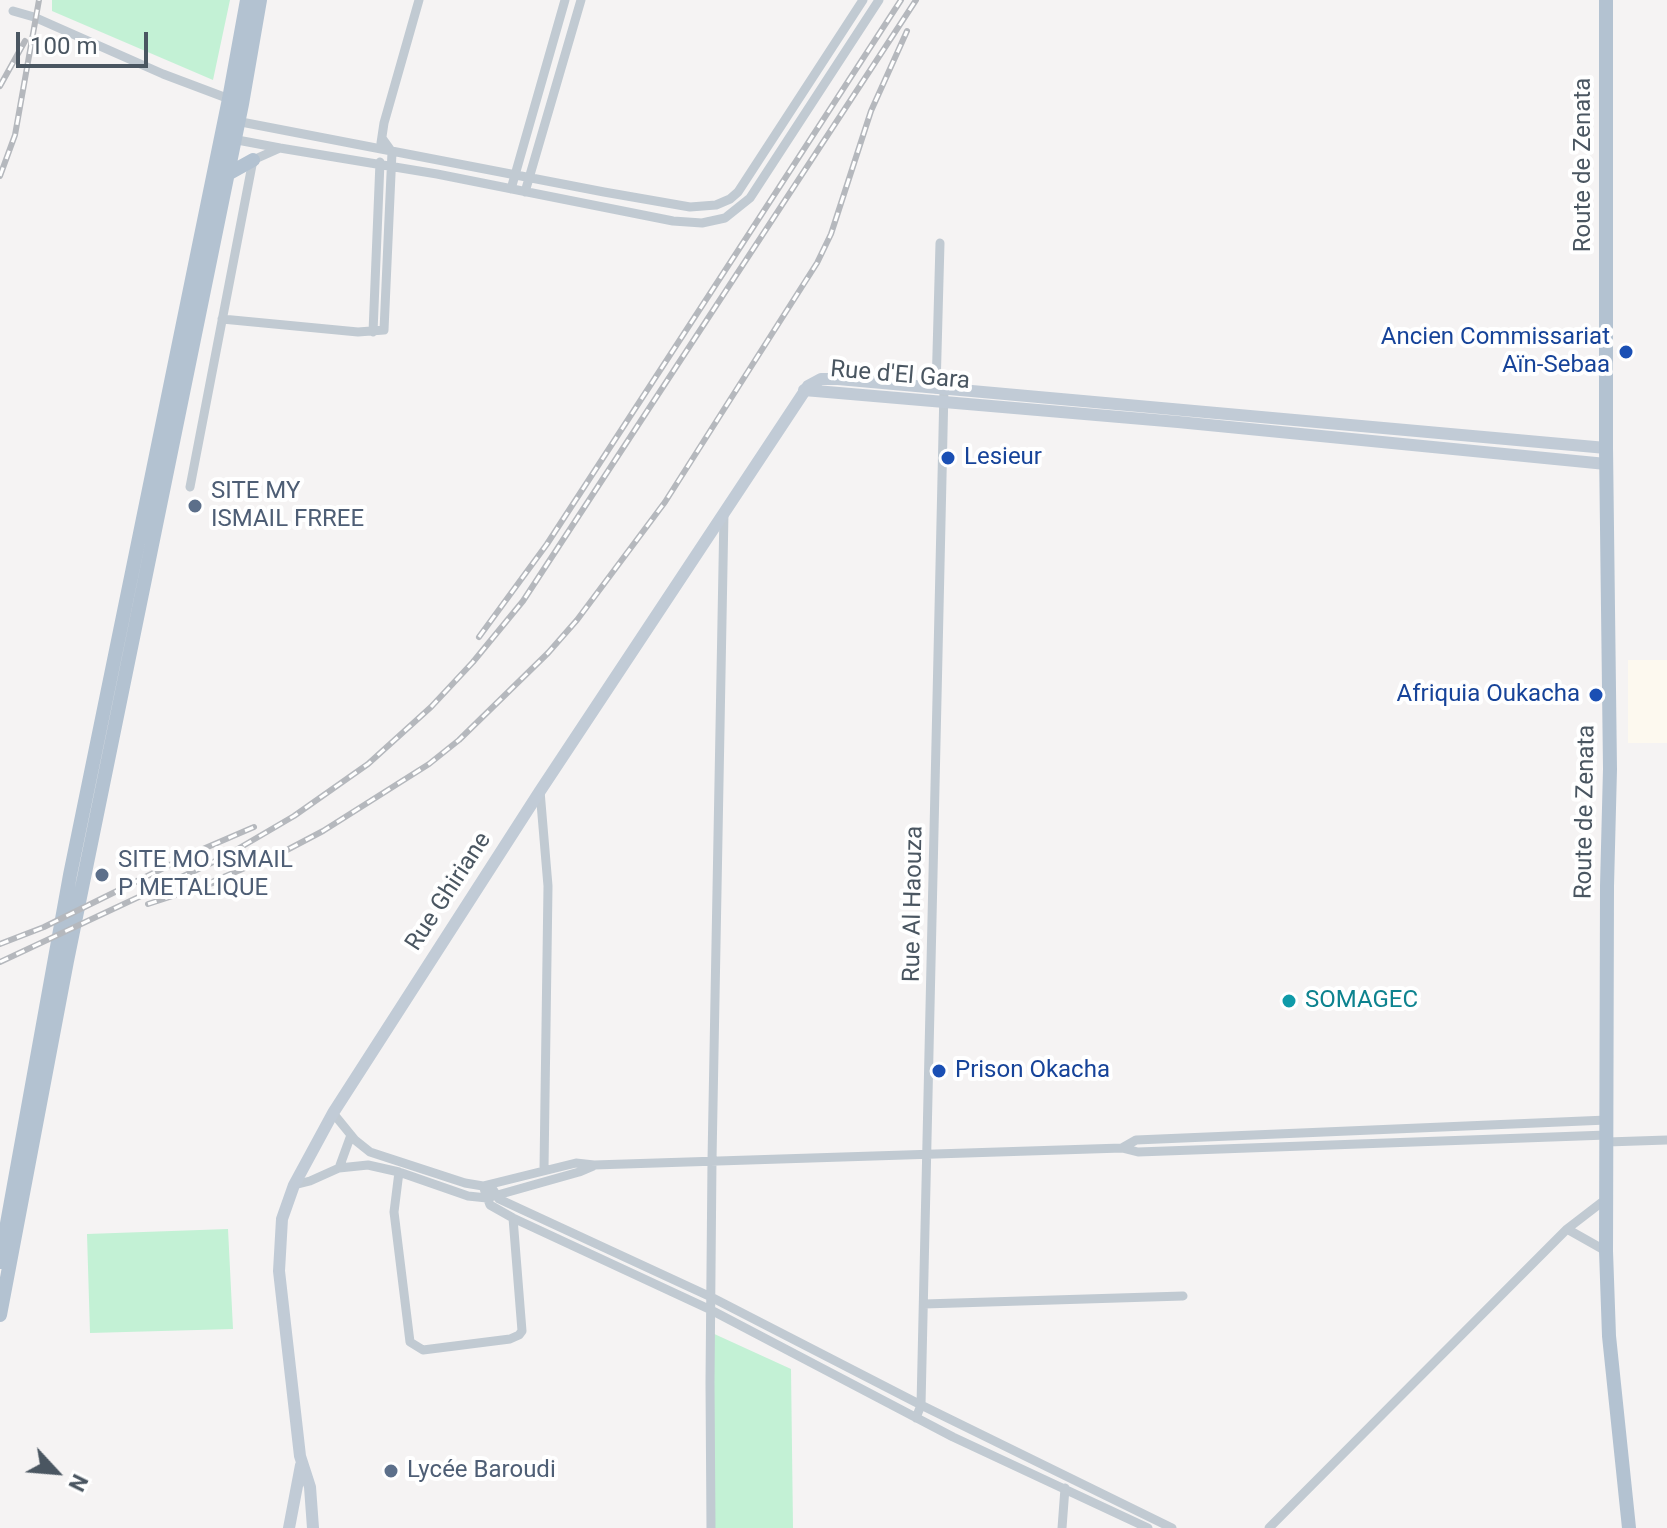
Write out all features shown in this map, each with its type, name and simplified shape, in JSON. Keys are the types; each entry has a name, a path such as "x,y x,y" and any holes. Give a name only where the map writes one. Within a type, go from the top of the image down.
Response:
{"main road":[{"path":"236,102 247,0"},
{"path":"0,1262 70,875 227,138 260,0"},
{"name":"Route de Zenata","path":"1606,0 1606,464 1610,769 1606,1251 1609,1336 1629,1528"},
{"path":"0,1315 67,961 226,175 227,138"},
{"path":"226,175 253,160"}],"street":[{"path":"373,332 380,150 419,0"},
{"path":"511,189 565,0"},
{"path":"525,192 581,0"},
{"path":"231,120 690,207 723,203 738,192 863,0"},
{"path":"227,138 472,181 673,221 706,222 732,215 750,198 879,0"},
{"path":"13,11 236,102"},
{"path":"222,319 381,331 385,326 392,167 392,152 382,138"},
{"path":"190,487 253,160 280,148"},
{"path":"472,181 475,167"},
{"path":"705,206 706,222"},
{"name":"Rue Al Haouza","path":"916,1418 921,1405 934,935 940,243"},
{"name":"Rue d'El Gara","path":"804,390 941,393 1393,427 1606,448"},
{"name":"Rue Ghiriane","path":"313,1528 310,1487 301,1465 279,1259 282,1219 294,1185 333,1113 804,390"},
{"name":"Rue d'El Gara","path":"941,393 1606,464"},
{"path":"1393,427 1393,442"},
{"path":"711,1528 712,1160 724,511"},
{"path":"540,791 548,886 544,1169"},
{"path":"333,1113 370,1152 465,1183 486,1186 576,1163 594,1165 1122,1148 1138,1152 1607,1136"},
{"path":"339,1168 351,1135"},
{"path":"1122,1148 1136,1140 1607,1136 1650,1144 1665,1140"},
{"path":"294,1185 339,1168 368,1165 399,1172 468,1196 491,1197 594,1165"},
{"path":"399,1172 394,1212 410,1342 423,1350 510,1339 522,1331 513,1218"},
{"path":"486,1186 493,1207 513,1218 711,1310 916,1418 1148,1528"},
{"path":"491,1197 711,1297 921,1405 1172,1528"},
{"path":"1269,1528 1567,1229 1606,1199"},
{"path":"1567,1229 1606,1251"},
{"path":"924,1304 1183,1296"},
{"name":"Rue Ghiriane","path":"289,1528 301,1465"},
{"path":"1062,1528 1064,1490 1069,1478"}],"shaded area":[{"path":"1628,660 1667,660 1667,743 1628,743"}],"green space":[{"path":"52,0 230,0 213,80 52,11"},
{"path":"228,1229 233,1329 90,1333 87,1234"},
{"path":"710,1332 791,1369 793,1528 712,1528"}],"railway":[{"path":"0,176 15,135 39,0"},
{"path":"479,637 547,544 901,0"},
{"path":"0,962 224,857 294,816 368,764 431,707 523,601 916,0"},
{"path":"207,884 323,831 429,764 459,740 548,653 577,620 665,502 817,263 831,234 871,111 907,31"},
{"path":"0,86 25,41"},
{"path":"0,944 44,927 254,827"},
{"path":"148,904 216,882"}],"place":[{"name":"Ancien Commissariat Aïn-Sebaa","path":"1626,352"},
{"name":"Lesieur","path":"948,458"},
{"name":"SITE MY ISMAIL FRREE","path":"195,506"},
{"name":"Afriquia Oukacha","path":"1596,695"},
{"name":"SITE MO ISMAIL P METALIQUE","path":"102,875"},
{"name":"SOMAGEC","path":"1289,1001"},
{"name":"Prison Okacha","path":"939,1071"},
{"name":"Lycée Baroudi","path":"391,1471"}]}
